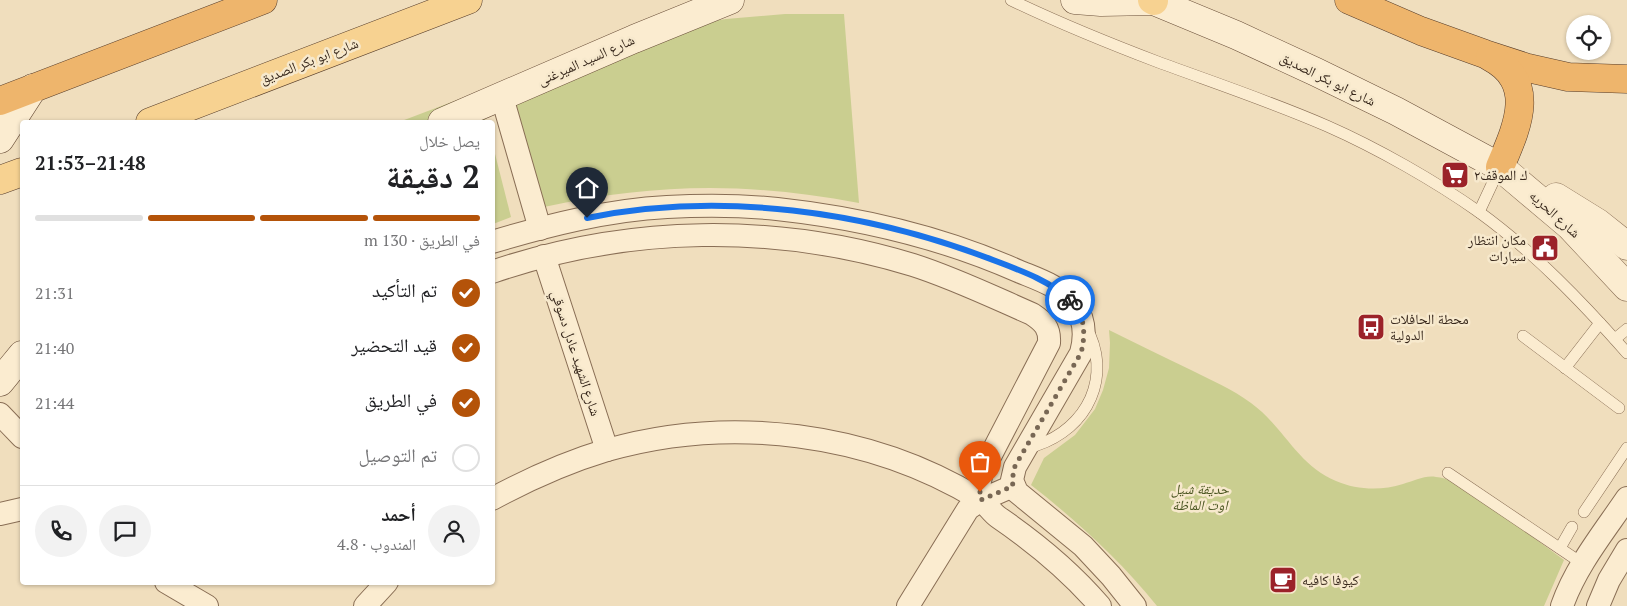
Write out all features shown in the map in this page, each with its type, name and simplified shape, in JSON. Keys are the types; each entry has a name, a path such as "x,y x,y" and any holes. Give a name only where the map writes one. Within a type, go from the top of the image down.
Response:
{"highway":[{"path":"0,101 263,0"},
{"path":"1349,0 1421,31 1549,74 1568,77 1627,79"},
{"path":"1485,54 1507,70 1519,94 1518,120 1500,167"}],"main road":[{"name":"شارع ابو بكر الصديق","path":"155,120 468,0"},
{"name":"شارع السيد الميرغنى","path":"447,120 634,39 730,0"},
{"path":"1075,0 1101,2 1153,1"},
{"name":"شارع ابو بكر الصديق","path":"1153,1 1245,39 1352,89 1500,167"},
{"path":"0,139 33,88"},
{"name":"شارع الحريه","path":"1500,167 1566,202 1598,223 1627,246"},
{"name":"شارع الحريه","path":"1500,167 1570,226 1627,287"},
{"path":"0,180 20,173"},
{"path":"0,382 20,357"}],"street":[{"path":"502,97 540,230"},
{"path":"495,241 602,215 665,207 774,209 813,213 890,228 965,250 1047,283 1073,303 1081,318 1084,344 1081,353 1013,473 1013,486 1021,497 1050,517 1083,546 1106,570 1135,606"},
{"path":"495,271 544,256 621,240 684,235 738,235 783,238 828,244 914,265 1032,314 1047,327 1050,334 1050,343 982,472 979,486 981,500"},
{"name":"شارع الشهيد عادل دسوقي","path":"544,256 607,450"},
{"path":"1047,327 1081,318"},
{"path":"0,414 20,435"},
{"path":"495,497 552,470 607,450 654,439 703,433 751,432 800,436 847,445 894,459 938,477 981,500 993,513 1037,545 1059,564 1100,606"},
{"path":"908,606 968,509 981,500 1013,486"},
{"path":"1562,606 1583,564 1627,498"},
{"path":"0,514 20,509"},
{"path":"1598,606 1609,580 1627,550"},
{"path":"171,585 207,606"},
{"path":"365,606 384,585"}],"lane":[{"path":"1011,0 1096,38 1275,104 1330,127 1433,183 1479,212 1548,271 1627,353"},
{"path":"1479,212 1500,167"},
{"path":"1026,448 1054,439 1077,421 1086,408 1096,380 1097,366 1093,344 1081,318"},
{"path":"1565,368 1600,323"},
{"path":"1615,339 1627,329"},
{"path":"1523,336 1619,408"},
{"path":"1584,512 1627,448"},
{"path":"1448,473 1583,564"},
{"path":"1560,548 1572,527"}],"green space":[{"path":"785,14 844,14 859,203 778,191 701,188 625,193 544,207 510,83 668,28 726,19"},
{"path":"478,92 485,120 404,120"},
{"path":"495,154 511,217 495,223"},
{"name":"حديقة شيل اوت الماظة","path":"1109,330 1214,381 1244,398 1262,412 1311,466 1336,481 1361,488 1386,488 1432,477 1448,480 1468,489 1564,560 1544,606 1157,606 1097,542 1031,485 1044,458 1075,435 1095,409 1109,368"}],"way so far":[{"path":"980,492 981,500 1013,486 1012,480 1015,466 1081,353 1084,344 1084,324 1070,300"}],"place":[{"name":"ك الموقف٢","path":"1455,175"},
{"name":"مكان انتظار سيارات","path":"1545,248"},
{"name":"محطة الحافلات الدولية","path":"1371,327"},
{"name":"كيوفا كافيه","path":"1283,580"}],"route":[{"path":"587,218 633,210 696,206 774,209 813,213 890,228 965,250 1047,283 1070,300"}]}
